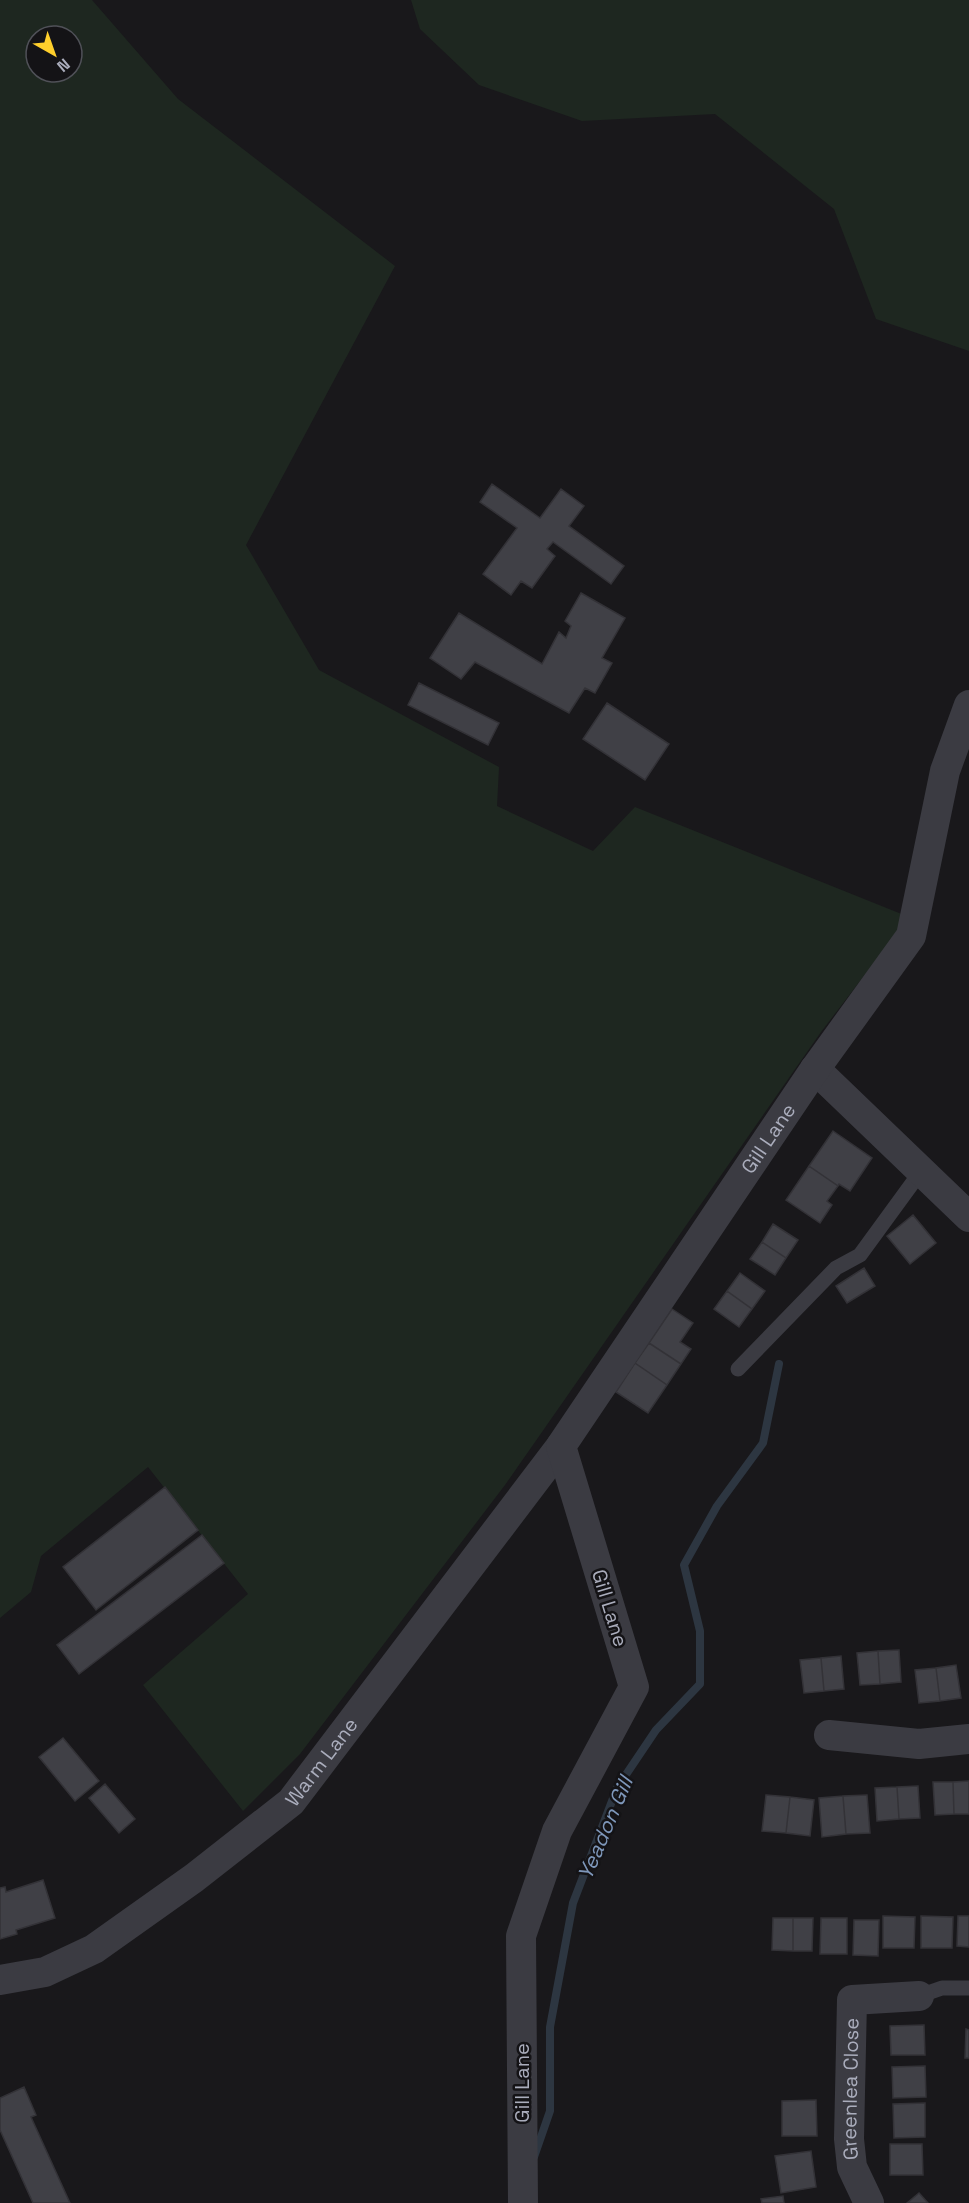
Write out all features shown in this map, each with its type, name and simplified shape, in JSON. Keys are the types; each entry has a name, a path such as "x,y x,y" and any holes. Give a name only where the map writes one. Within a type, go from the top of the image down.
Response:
{"street":[{"name":"Gill Lane","path":"523,2203 521,1936 557,1831 634,1687 561,1446 815,1069 911,936 945,771 969,705"},
{"path":"815,1069 969,1217"},
{"name":"Warm Lane","path":"0,1980 45,1972 94,1948 194,1878 291,1802 561,1446"},
{"path":"829,1735 919,1744 969,1739"},
{"name":"Greenlea Close","path":"869,2203 852,2167 849,2139 852,2000 919,1996"}],"lane":[{"path":"738,1369 836,1268 860,1255 922,1170"},
{"path":"919,1996 942,1988 969,1988"}],"shaded area":[{"path":"0,0 92,0 178,99 395,266 246,545 319,670 499,767 497,806 593,851 635,807 909,917 821,1032 505,1485 300,1754 243,1811 143,1685 248,1594 148,1467 41,1556 31,1592 0,1618"},
{"path":"411,0 969,0 969,351 876,319 834,209 715,114 582,121 479,85 420,29"}],"building":[{"path":"492,484 540,518 561,489 584,506 569,526 624,566 611,584 553,542 547,549 555,556 532,588 521,581 511,595 483,574 517,528 480,502"},
{"path":"581,593 625,618 602,658 612,663 595,693 585,688 569,713 475,662 461,679 430,658 459,613 542,664 559,632 566,638 571,626 565,621"},
{"path":"419,683 499,723 488,745 408,705"},
{"path":"607,703 669,744 645,780 583,739"},
{"path":"833,1131 872,1158 850,1191 839,1184 838,1186 809,1166"},
{"path":"809,1166 838,1186 827,1201 832,1205 820,1223 786,1200"},
{"path":"913,1215 936,1243 910,1264 887,1236"},
{"path":"773,1224 798,1240 786,1258 762,1242"},
{"path":"762,1242 786,1258 775,1275 750,1259"},
{"path":"864,1268 875,1286 847,1303 836,1286"},
{"path":"740,1273 765,1291 752,1309 727,1291"},
{"path":"727,1291 752,1309 739,1327 714,1309"},
{"path":"672,1309 693,1323 680,1342 691,1349 681,1364 649,1343"},
{"path":"649,1343 681,1364 667,1385 635,1363"},
{"path":"635,1363 667,1385 648,1413 616,1392"},
{"path":"165,1487 198,1530 96,1610 63,1567"},
{"path":"202,1535 224,1563 79,1674 57,1645"},
{"path":"899,1650 901,1682 880,1684 878,1651"},
{"path":"878,1651 880,1684 860,1685 857,1653"},
{"path":"841,1656 844,1689 824,1691 821,1658"},
{"path":"821,1658 824,1691 804,1693 800,1660"},
{"path":"956,1665 961,1698 940,1701 936,1668"},
{"path":"936,1668 940,1701 919,1703 915,1670"},
{"path":"63,1738 99,1781 75,1801 39,1757"},
{"path":"969,1781 969,1814 954,1814 953,1782"},
{"path":"933,1782 953,1782 954,1814 935,1815"},
{"path":"105,1784 135,1819 119,1833 89,1798"},
{"path":"918,1786 920,1818 899,1819 897,1787"},
{"path":"897,1787 899,1819 877,1821 875,1788"},
{"path":"766,1795 790,1797 786,1833 762,1831"},
{"path":"867,1795 870,1833 846,1834 843,1796"},
{"path":"843,1796 846,1834 822,1837 819,1798"},
{"path":"790,1797 814,1800 810,1836 786,1833"},
{"path":"43,1880 55,1918 16,1930 17,1934 0,1939 0,1888 5,1887 6,1892"},
{"path":"883,1916 915,1917 914,1948 883,1948"},
{"path":"921,1916 953,1917 952,1948 921,1948"},
{"path":"958,1916 969,1916 969,1947 957,1946"},
{"path":"773,1918 793,1918 793,1951 772,1950"},
{"path":"793,1918 813,1918 812,1951 793,1951"},
{"path":"821,1918 847,1918 847,1954 820,1954"},
{"path":"854,1920 879,1920 878,1956 853,1955"},
{"path":"924,2025 925,2055 891,2055 890,2026"},
{"path":"966,2029 969,2030 969,2058 965,2058"},
{"path":"925,2066 926,2097 893,2098 892,2067"},
{"path":"24,2087 36,2115 31,2117 70,2203 33,2203 0,2130 0,2098"},
{"path":"816,2100 817,2136 782,2136 782,2101"},
{"path":"925,2103 925,2137 894,2138 893,2104"},
{"path":"890,2144 922,2144 923,2175 890,2175"},
{"path":"811,2151 816,2187 781,2193 775,2156"},
{"path":"919,2193 928,2203 907,2203"},
{"path":"783,2196 784,2203 762,2203 761,2199"}],"waterway":[{"name":"Yeadon Gill","path":"534,2157 550,2111 550,2027 573,1903 617,1788 656,1730 700,1684 700,1631 684,1565 717,1506 763,1443 779,1364"}]}
